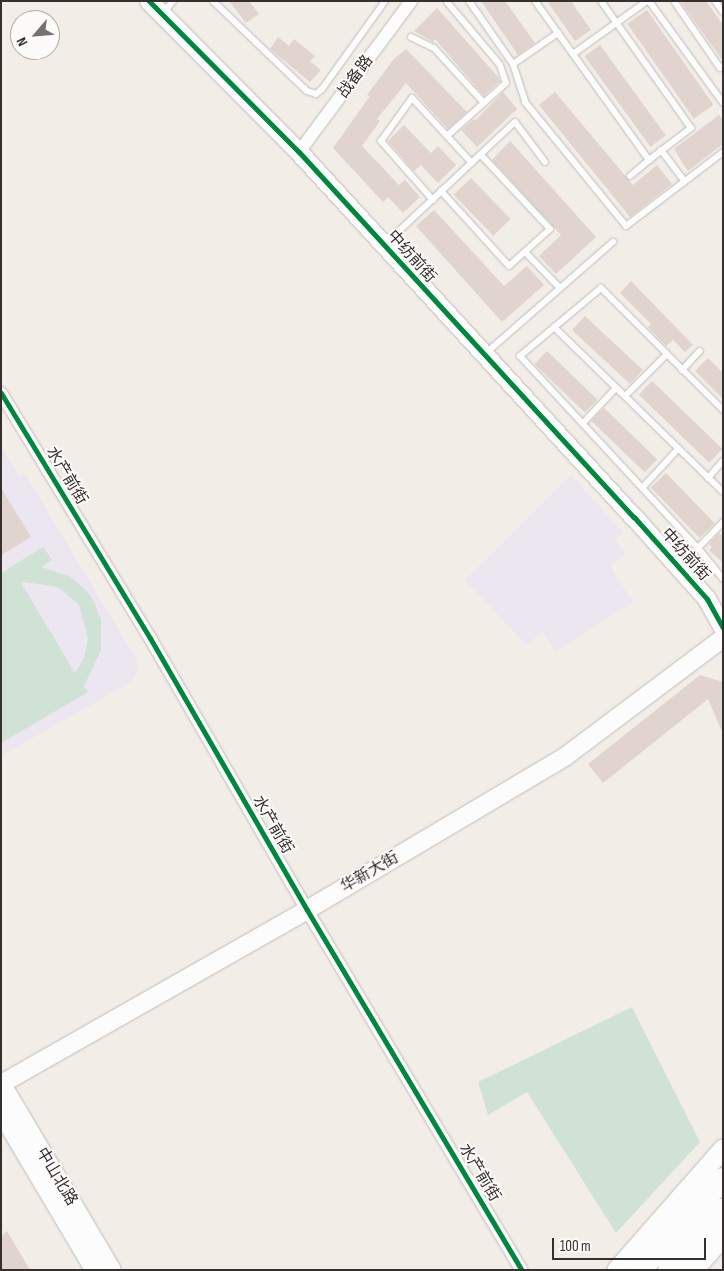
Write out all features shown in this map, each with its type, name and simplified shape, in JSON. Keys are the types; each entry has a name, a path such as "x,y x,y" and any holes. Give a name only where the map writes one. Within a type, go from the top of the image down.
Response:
{"highway":[{"path":"642,1268 723,1179"},
{"path":"668,1270 723,1210"}],"main road":[{"name":"中山北路","path":"1,1084 111,1270"},
{"name":"中山北路","path":"1,1112 95,1270"},
{"path":"616,1270 723,1148"},
{"path":"693,1270 723,1236"}],"street":[{"name":"中纺前街","path":"149,1 166,6 302,148 692,582 723,628"},
{"name":"战备路","path":"302,148 411,1"},
{"path":"487,353 634,503 723,606"},
{"name":"水产前街","path":"1,393 145,630 307,910 522,1270"},
{"name":"华新大街","path":"1,1084 307,910 566,756 723,638"}],"lane":[{"path":"213,1 307,92 316,94 322,89 386,1"},
{"path":"469,1 514,64 525,102 626,226 723,152"},
{"path":"535,1 649,160"},
{"path":"601,1 690,128 630,176"},
{"path":"573,54 648,1 723,103"},
{"path":"674,1 720,68 723,66"},
{"path":"715,1 723,12"},
{"path":"447,2 500,65 506,83 447,136"},
{"path":"514,64 558,33"},
{"path":"411,38 434,48 484,102"},
{"path":"433,200 381,141 412,98 472,163"},
{"path":"387,242 515,122 545,162"},
{"path":"661,150 684,181"},
{"path":"441,191 509,266 550,229 481,154"},
{"path":"487,353 613,242"},
{"path":"525,252 560,288"},
{"path":"723,410 601,288 520,356 643,487 723,579"},
{"path":"554,327 723,492"},
{"path":"682,370 700,351"},
{"path":"625,396 667,354"},
{"path":"583,423 616,388"},
{"path":"643,487 678,449"},
{"path":"708,478 723,461"},
{"path":"698,548 723,522"}],"shaded area":[{"path":"1,446 19,476 25,474 137,660 138,671 129,683 1,756"},
{"path":"571,475 623,532 615,540 626,554 610,566 633,602 556,651 543,632 526,645 465,580"}],"green space":[{"path":"43,547 52,560 41,567 69,576 87,591 93,600 101,620 101,650 84,686 88,692 1,743 1,573","holes":["21,583 58,587 79,605 88,638 84,658 75,673"]},
{"path":"632,1007 700,1142 616,1233 527,1092 488,1115 478,1082"}],"building":[{"path":"229,1 249,1 259,14 246,23"},
{"path":"481,1 505,1 535,43 518,55"},
{"path":"547,1 571,1 591,30 575,41"},
{"path":"680,1 706,1 723,25 723,61"},
{"path":"437,8 499,78 500,81 484,96 435,39 433,42 414,31"},
{"path":"647,10 714,105 694,119 627,24"},
{"path":"278,37 289,46 294,39 315,56 310,61 321,70 310,82 270,49"},
{"path":"600,45 666,136 650,147 585,56"},
{"path":"406,49 467,112 448,129 406,83 377,119 380,121 362,146 399,185 405,180 420,197 403,213 388,197 383,202 333,148 370,96 367,95 393,60"},
{"path":"503,92 517,109 477,147 461,130 474,119 475,121"},
{"path":"555,92 633,185 657,165 672,184 630,217 539,105"},
{"path":"719,115 723,120 723,144 688,171 674,149"},
{"path":"404,125 431,153 438,146 456,165 438,183 421,165 414,171 388,141"},
{"path":"510,141 596,237 556,274 539,256 561,235 492,160"},
{"path":"471,178 511,219 493,236 454,195"},
{"path":"434,210 504,286 527,266 544,285 502,322 416,226"},
{"path":"631,281 693,345 685,352 673,340 666,346 648,327 651,324 620,293"},
{"path":"585,316 643,370 630,384 572,330"},
{"path":"547,351 597,400 585,413 534,364"},
{"path":"708,358 723,373 723,399 695,371"},
{"path":"652,381 722,449 709,463 639,395"},
{"path":"604,408 657,459 645,472 591,421"},
{"path":"666,473 715,523 700,538 651,488"},
{"path":"1,488 31,537 1,555"},
{"path":"719,533 723,536 723,563 709,550 712,547 709,544"},
{"path":"700,675 723,682 723,734 708,699 603,783 588,764"},
{"path":"7,1231 30,1270 1,1270 1,1236"}],"cycle path":[{"path":"149,1 299,152 634,517 707,599 723,628"},
{"path":"1,393 150,638 307,910 522,1270"}]}
